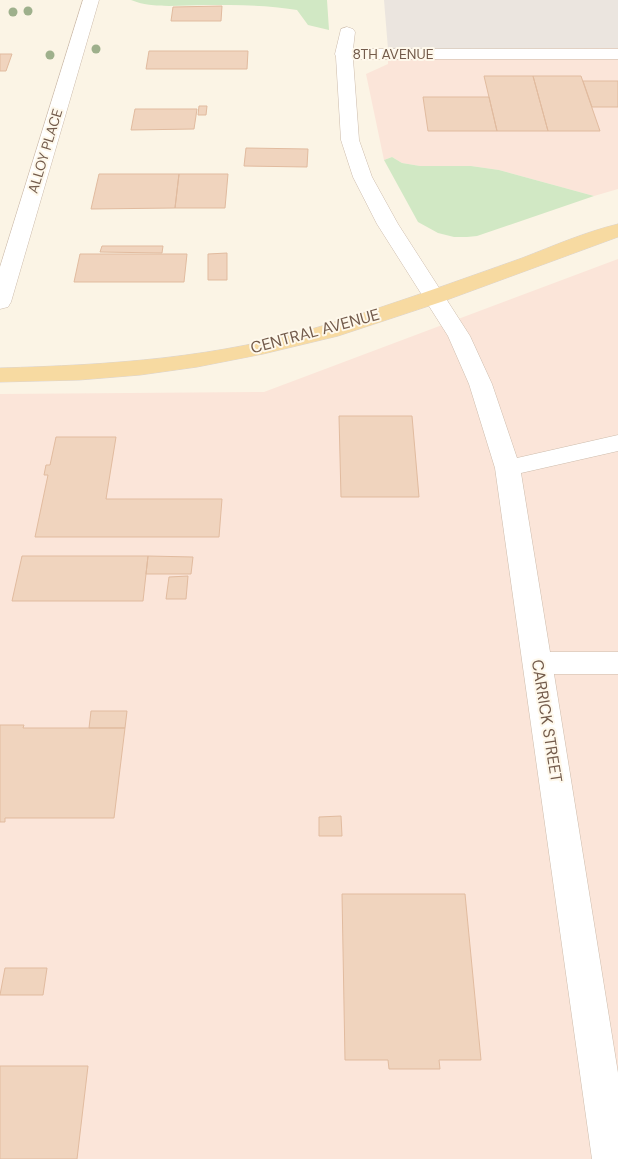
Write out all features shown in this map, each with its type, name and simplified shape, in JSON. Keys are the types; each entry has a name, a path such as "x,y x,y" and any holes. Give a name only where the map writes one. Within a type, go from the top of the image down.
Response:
{"main road":[{"name":"CENTRAL AVENUE","path":"0,375 79,373 140,368 197,360 330,331 436,296 618,230"}],"street":[{"name":"ALLOY PLACE","path":"0,302 91,0"},
{"path":"343,54 347,32"},
{"name":"8TH AVENUE","path":"436,296 389,225 368,188 352,151 343,54 618,54"},
{"name":"CARRICK STREET","path":"436,296 460,338 487,399 508,468 612,1159"},
{"path":"508,468 618,443"},
{"path":"538,663 618,663"}],"shaded area":[{"path":"384,0 618,0 618,48 388,49"},
{"path":"618,48 618,189 594,196 499,170 471,166 420,166 402,163 392,157 384,160 366,74 388,64 388,49"},
{"path":"618,259 618,1159 0,1159 0,394 264,392"}],"green space":[{"path":"131,0 327,0 329,30 308,25 297,10 274,7 216,5 157,6"},
{"path":"392,157 402,163 420,166 471,166 499,170 594,196 477,236 454,237 438,233 418,222 384,160"}],"building":[{"path":"222,6 221,21 171,21 173,7"},
{"path":"149,51 248,51 247,69 146,69"},
{"path":"0,54 12,54 6,71 0,71"},
{"path":"484,76 533,76 548,131 497,131"},
{"path":"533,76 581,76 600,131 548,131"},
{"path":"583,81 618,81 618,107 592,107"},
{"path":"423,97 489,97 497,131 428,131"},
{"path":"199,106 207,106 206,115 198,115"},
{"path":"135,109 197,109 194,129 131,130"},
{"path":"246,148 308,149 307,167 244,166"},
{"path":"99,174 179,174 175,208 91,209"},
{"path":"179,174 228,174 225,208 175,208"},
{"path":"102,246 163,246 162,253 100,252"},
{"path":"227,253 227,280 208,280 208,254"},
{"path":"80,254 187,254 184,282 74,282"},
{"path":"339,416 412,416 419,497 341,497"},
{"path":"56,437 116,437 106,499 222,499 219,537 35,537 48,475 44,475 46,465 50,465"},
{"path":"22,556 148,556 143,601 12,601"},
{"path":"148,556 193,557 191,574 146,574"},
{"path":"188,576 186,599 166,599 169,577"},
{"path":"91,711 127,711 125,728 89,728"},
{"path":"0,725 24,725 23,728 125,728 114,818 5,818 5,822 0,822"},
{"path":"341,816 342,836 319,836 319,817"},
{"path":"342,894 465,894 481,1060 439,1060 440,1069 389,1069 388,1060 345,1060"},
{"path":"5,968 47,968 43,995 0,995"},
{"path":"0,1066 88,1066 77,1159 0,1159"}]}
